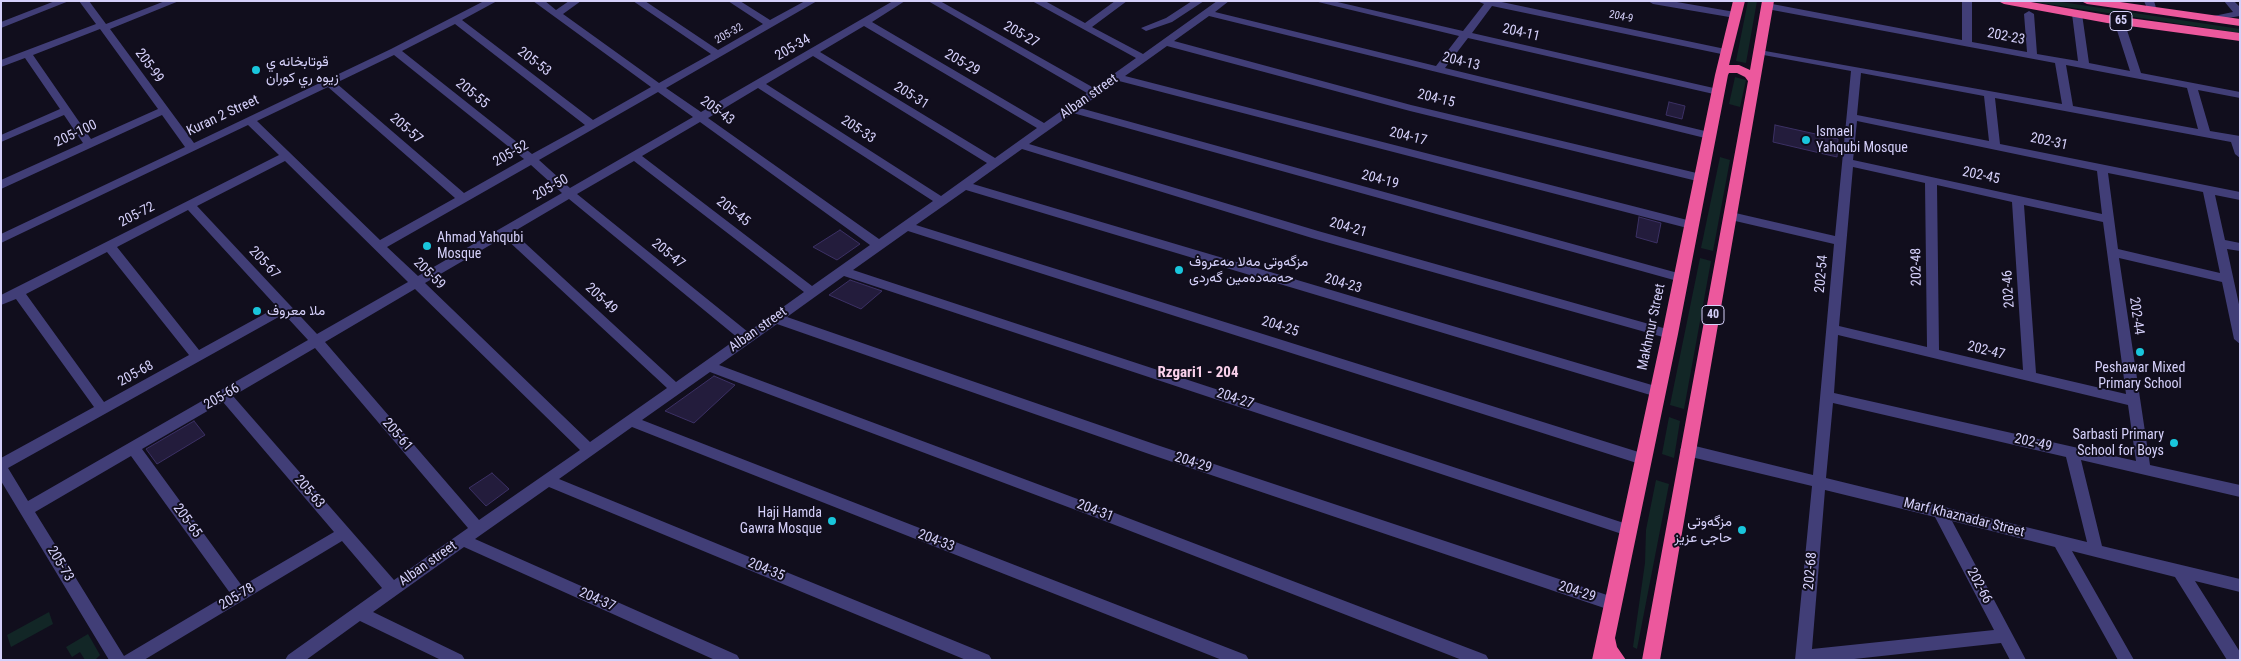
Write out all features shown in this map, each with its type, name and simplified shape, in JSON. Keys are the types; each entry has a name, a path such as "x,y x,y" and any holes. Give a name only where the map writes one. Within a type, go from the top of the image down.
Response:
{"highway":[{"name":"Makhmur Street","path":"1601,660 1670,334 1721,75 1739,1"},
{"name":"65","path":"2004,1 2119,21 2240,37"},
{"name":"65","path":"2087,1 2151,6 2208,20 2240,23"},
{"name":"40","path":"1651,658 1731,216 1758,51 1768,4"},
{"path":"1721,75 1726,69 1739,69 1750,75 1754,82"},
{"path":"1606,635 1608,648 1617,660"}],"street":[{"path":"2,23 64,1"},
{"name":"205-99","path":"84,1 192,148"},
{"path":"1,64 174,1"},
{"name":"Kuran 2 Street","path":"1,239 395,51 492,1"},
{"name":"205-43","path":"538,1 878,246"},
{"path":"556,14 576,1"},
{"path":"638,1 718,54"},
{"path":"733,1 771,25"},
{"name":"205-32","path":"658,88 812,1"},
{"name":"205-34","path":"700,118 900,1"},
{"name":"205-27","path":"933,1 1094,93"},
{"path":"1037,1 1144,58"},
{"path":"1085,27 1122,1"},
{"path":"1146,28 1170,20 1199,1"},
{"name":"Alban street","path":"293,660 1224,1"},
{"name":"204-11","path":"1319,1 1718,92"},
{"path":"1653,1 1735,15"},
{"path":"1967,1 1967,44"},
{"path":"2230,1 2240,7"},
{"path":"2208,20 2237,14 2238,11 2230,1"},
{"path":"1438,70 1466,34 1487,2"},
{"name":"204-9","path":"1487,2 1726,52"},
{"name":"202-23","path":"1768,4 1967,44 2240,95"},
{"name":"204-13","path":"1207,13 1709,136"},
{"path":"2030,14 2032,56"},
{"path":"2077,14 2084,66"},
{"name":"205-53","path":"457,20 593,125"},
{"path":"2119,21 2137,76"},
{"name":"205-29","path":"865,22 1045,128"},
{"name":"204-15","path":"1165,42 1410,108 1701,178"},
{"name":"205-55","path":"395,51 532,160 570,194"},
{"path":"1758,51 2237,139 2240,154"},
{"name":"205-31","path":"814,52 994,163"},
{"path":"27,54 90,145"},
{"path":"2060,61 2068,108"},
{"name":"202-54","path":"1818,482 1856,69"},
{"name":"204-17","path":"1117,77 1691,225"},
{"name":"205-57","path":"329,82 463,198"},
{"name":"205-33","path":"759,84 941,201"},
{"path":"2192,86 2205,134"},
{"name":"205-52","path":"379,246 658,88"},
{"path":"1989,93 1996,146"},
{"name":"204-19","path":"1071,109 1681,278"},
{"path":"1,139 66,110"},
{"name":"205-100","path":"1,185 164,110"},
{"name":"202-31","path":"1852,117 2240,196"},
{"name":"205-50","path":"417,283 700,118"},
{"name":"205-59","path":"249,120 588,450"},
{"name":"204-21","path":"1020,145 1306,232 1670,334"},
{"name":"205-72","path":"1,301 286,156"},
{"name":"205-45","path":"635,156 812,292"},
{"name":"202-45","path":"1847,162 2108,220"},
{"name":"202-44","path":"2102,168 2112,252 2144,469"},
{"name":"202-48","path":"1931,181 1933,353"},
{"name":"204-23","path":"963,185 1279,281 1657,392"},
{"path":"2208,189 2226,279 2235,300 2240,339"},
{"name":"205-47","path":"570,194 747,338"},
{"name":"202-46","path":"2018,200 2030,377"},
{"name":"205-67","path":"190,205 317,342"},
{"path":"1731,216 1840,241"},
{"name":"204-25","path":"906,226 1643,459"},
{"name":"205-49","path":"506,232 676,389"},
{"path":"2219,243 2240,247"},
{"path":"108,246 197,357"},
{"path":"2112,252 2226,279"},
{"name":"204-27","path":"842,271 1628,530"},
{"name":"205-66","path":"26,510 417,283"},
{"path":"18,292 102,409"},
{"name":"205-68","path":"1,465 285,308"},
{"name":"204-29","path":"775,318 1154,450 1613,604"},
{"name":"202-47","path":"1832,329 2133,401"},
{"name":"205-61","path":"317,342 478,529"},
{"name":"204-31","path":"708,366 1102,514 1481,660"},
{"name":"205-63","path":"225,394 392,589"},
{"name":"202-49","path":"1826,396 2240,490"},
{"name":"204-33","path":"631,421 1241,660"},
{"name":"205-65","path":"133,448 240,595"},
{"name":"Marf Khaznadar Street","path":"1688,450 2240,586"},
{"path":"2072,452 2096,550"},
{"name":"205-73","path":"1,469 118,660"},
{"name":"204-35","path":"547,480 984,660"},
{"name":"202-68","path":"1803,658 1818,482"},
{"name":"202-66","path":"1940,512 2018,660"},
{"name":"205-78","path":"130,660 344,533"},
{"name":"204-37","path":"462,540 732,660"},
{"path":"2059,542 2126,660"},
{"path":"2180,571 2236,660"},
{"path":"359,613 457,660"},
{"path":"1803,658 2005,636"}],"green space":[{"path":"1748,1 1757,1 1746,63 1736,61"},
{"path":"2028,1 2055,1 2240,29 2240,33"},
{"path":"1735,77 1746,80 1740,107 1729,104"},
{"path":"1720,157 1730,160 1713,251 1701,248"},
{"path":"1700,258 1711,261 1684,409 1670,405"},
{"path":"1669,417 1680,421 1674,458 1662,454"},
{"path":"1656,480 1669,484 1637,649 1633,647 1645,563 1646,530"},
{"path":"49,612 53,624 11,647 7,635"},
{"path":"88,634 100,655 95,660 85,660 80,652 72,657 66,647"}],"building":[{"path":"1669,102 1685,106 1682,119 1666,115"},
{"name":"Ismael Yahqubi Mosque","path":"1775,125 1838,139 1837,157 1773,142"},
{"path":"1639,217 1661,223 1657,243 1636,237"},
{"path":"840,230 860,244 837,260 813,247"},
{"path":"850,280 882,291 861,309 829,295"},
{"path":"714,376 735,385 694,423 665,411"},
{"path":"194,421 205,435 157,464 146,449"},
{"path":"492,473 509,489 486,506 469,488"}],"place":[{"name":"قوتابخانه ي زيوه ري كوران","path":"256,70"},
{"name":"Ismael Yahqubi Mosque","path":"1806,140"},
{"name":"Ahmad Yahqubi Mosque","path":"427,246"},
{"name":"مزگەوتی مەلا مەعروف حەمەدەمین گەردی","path":"1179,270"},
{"name":"ملا معروف","path":"257,311"},
{"name":"Peshawar Mixed Primary School","path":"2140,352"},
{"name":"Sarbasti Primary School for Boys","path":"2174,443"},
{"name":"Haji Hamda Gawra Mosque","path":"832,521"},
{"name":"مزگەوتی حاجی عزیز","path":"1742,530"}],"district":[{"name":"Rzgari1 - 204","path":"1198,373"}]}
